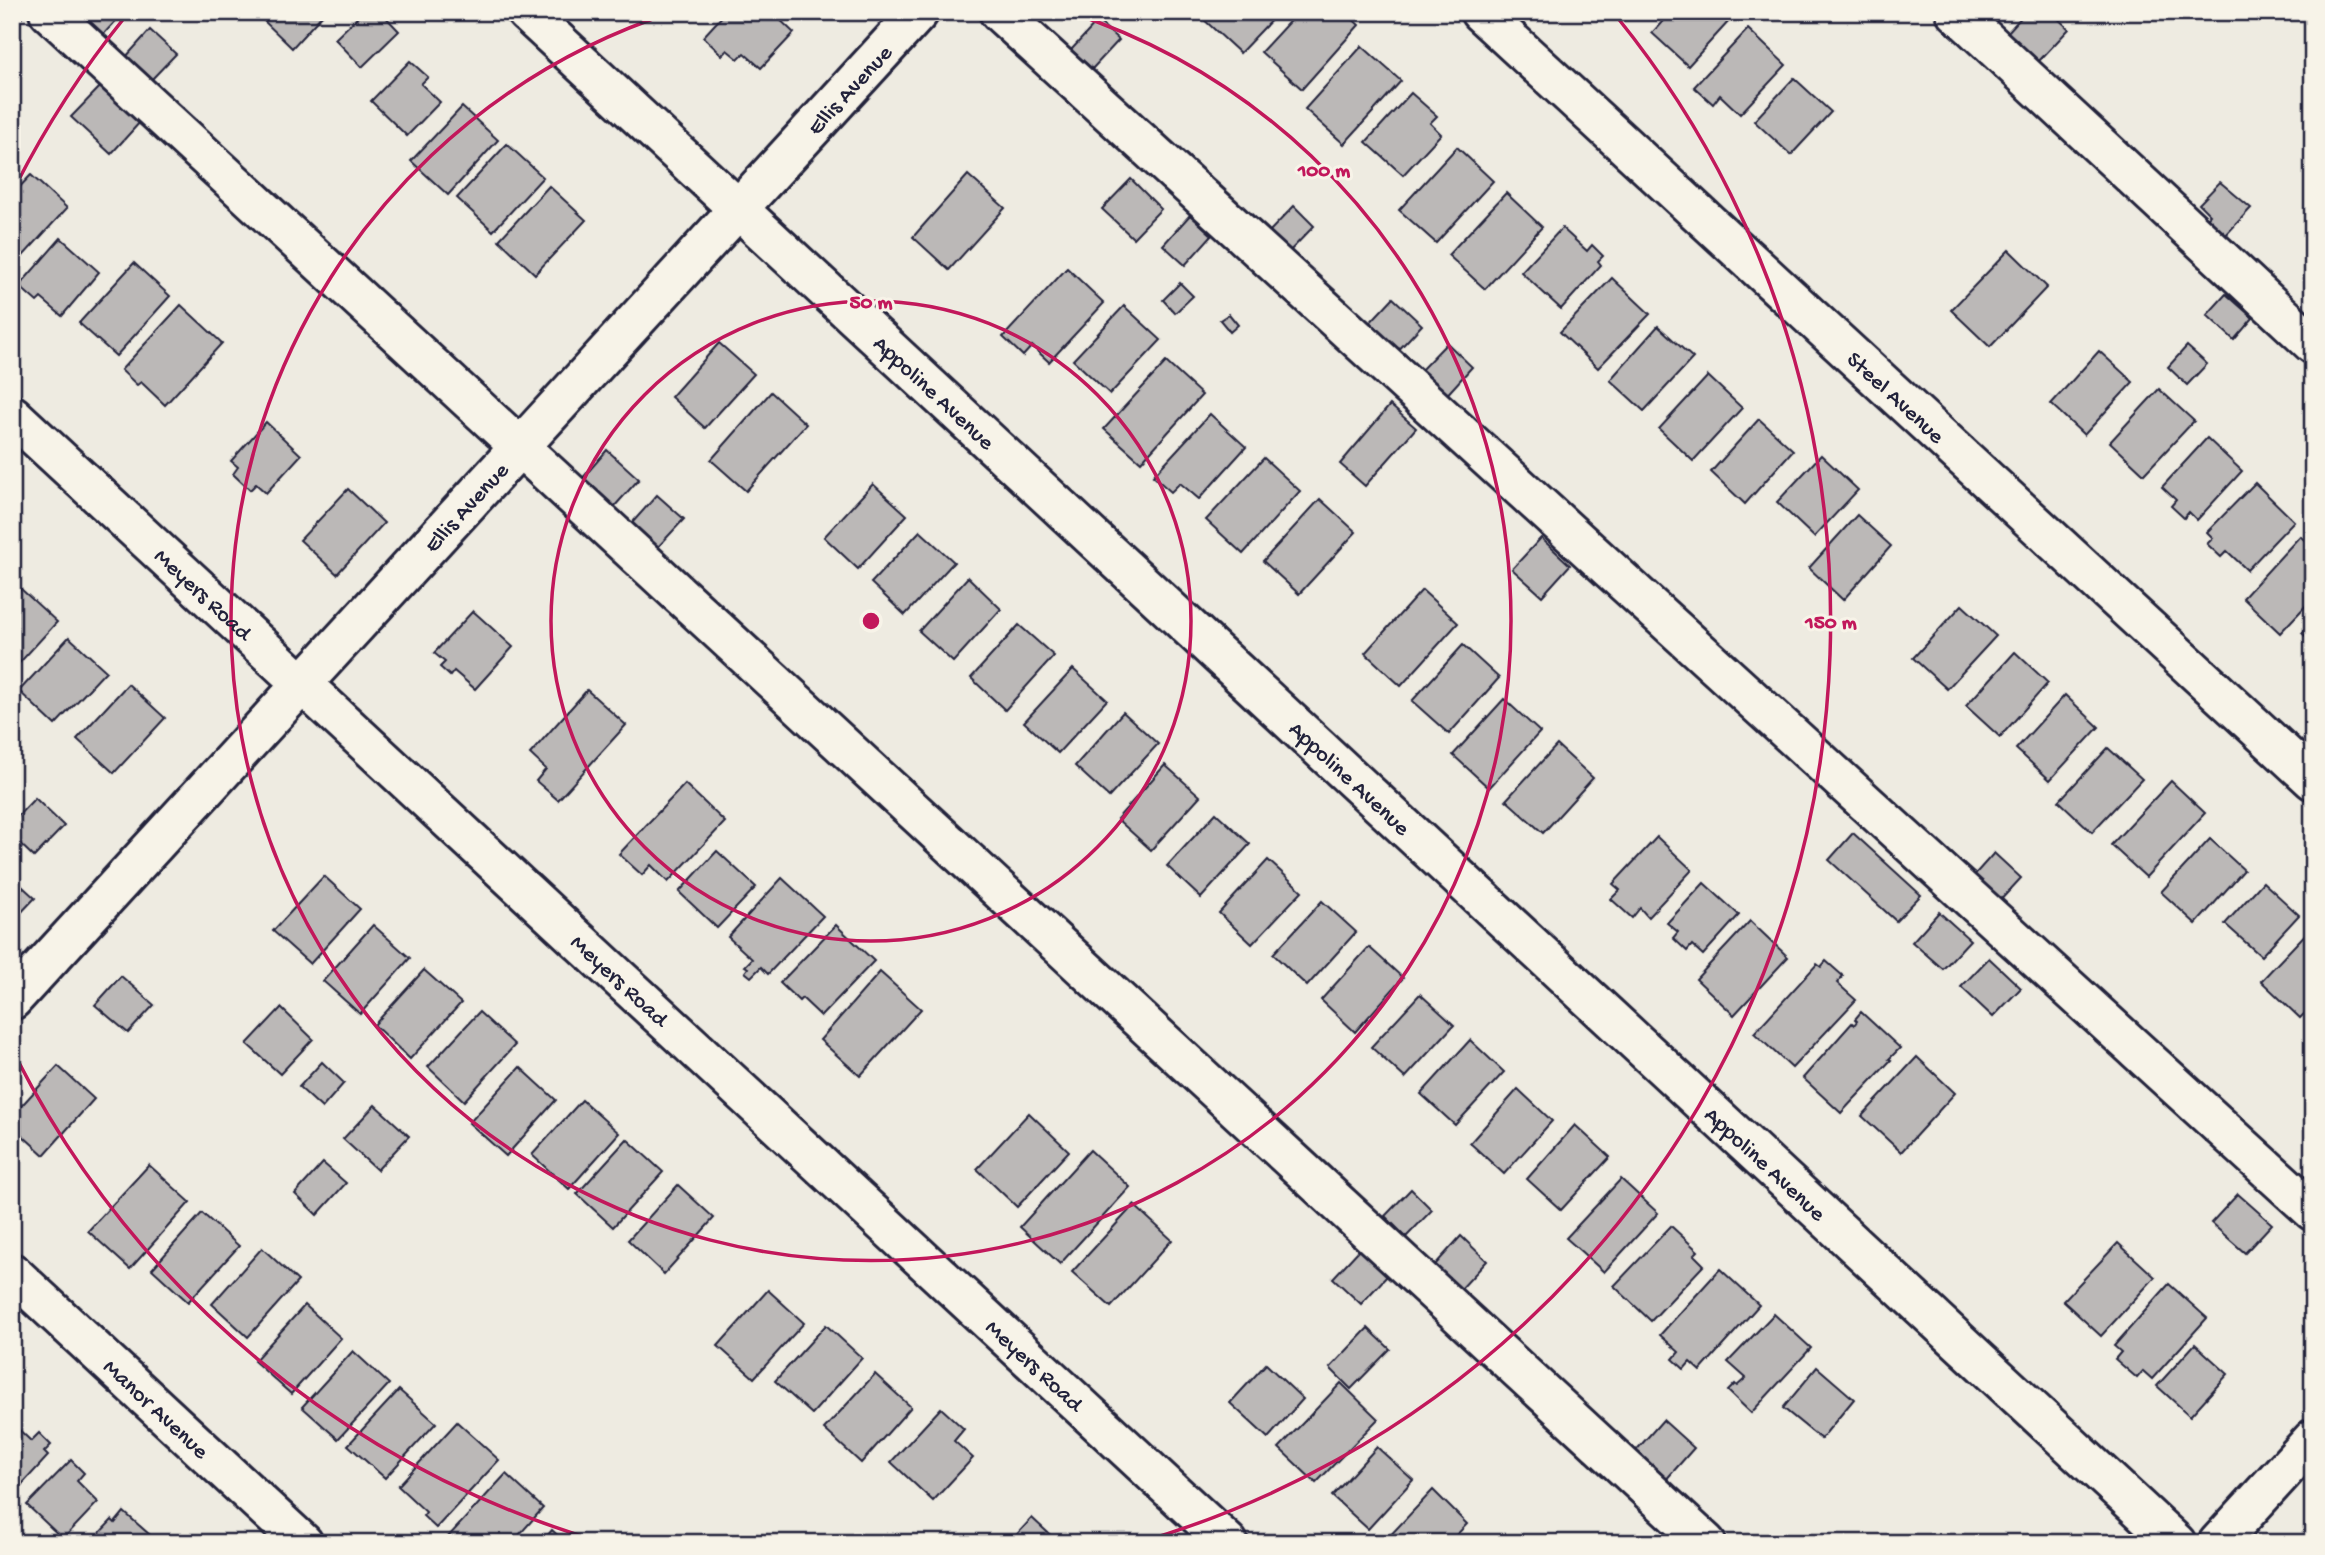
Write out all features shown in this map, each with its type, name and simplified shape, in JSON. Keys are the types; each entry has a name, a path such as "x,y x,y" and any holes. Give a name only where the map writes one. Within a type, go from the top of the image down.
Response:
{"street":[{"path":"49,12 1706,1543"},
{"name":"Appoline Avenue","path":"526,12 2176,1543"},
{"name":"Ellis Avenue","path":"12,1000 919,12"},
{"path":"999,12 2313,1211"},
{"name":"Steel Avenue","path":"1480,12 2313,780"},
{"path":"1956,12 2313,344"},
{"name":"Meyers Road","path":"12,415 1228,1543"},
{"name":"Manor Avenue","path":"12,1273 303,1543"},
{"path":"2218,1543 2313,1439"}],"building":[{"path":"12,12 21,12 24,15 12,28"},
{"path":"74,12 124,12 101,37"},
{"path":"268,12 325,12 292,48 262,19"},
{"path":"363,12 381,12 399,31 362,67 335,39"},
{"path":"726,12 772,12 794,33 761,68 744,53 738,59 727,50 722,55 703,37"},
{"path":"1206,12 1279,12 1240,53 1201,17"},
{"path":"1298,12 1345,12 1359,25 1302,89 1261,52"},
{"path":"1671,12 1721,12 1730,20 1688,66 1652,33"},
{"path":"2026,12 2051,12 2069,29 2038,62 2007,33"},
{"path":"1098,21 1119,40 1092,69 1071,50"},
{"path":"1748,29 1786,65 1740,114 1720,95 1713,104 1694,87"},
{"path":"150,30 176,54 150,81 125,58"},
{"path":"1362,46 1401,81 1344,144 1305,109"},
{"path":"410,61 428,77 421,84 440,102 407,136 371,101"},
{"path":"1794,78 1831,112 1791,155 1754,121"},
{"path":"102,85 141,121 111,154 71,117"},
{"path":"1411,93 1437,116 1430,123 1441,134 1403,175 1366,142"},
{"path":"462,107 498,140 448,195 411,161"},
{"path":"507,144 543,177 493,231 457,198"},
{"path":"1457,147 1493,181 1436,243 1399,210"},
{"path":"31,175 67,208 12,268 12,195"},
{"path":"968,175 1005,208 949,270 913,237"},
{"path":"1131,179 1161,209 1133,238 1102,209"},
{"path":"2220,182 2251,208 2225,236 2207,218 2210,215 2199,204"},
{"path":"549,186 586,220 535,274 499,240"},
{"path":"1506,193 1542,227 1485,289 1448,255"},
{"path":"1294,206 1314,226 1287,254 1267,234"},
{"path":"1190,215 1212,235 1185,265 1163,245"},
{"path":"1562,228 1587,251 1592,245 1603,256 1598,261 1601,265 1561,309 1521,272"},
{"path":"61,238 99,272 62,316 41,298 37,302 19,286"},
{"path":"2009,250 2047,287 1990,347 1951,310"},
{"path":"134,263 170,296 116,356 79,323"},
{"path":"1067,268 1104,303 1049,362 1032,346 1023,356 1003,337"},
{"path":"1612,278 1650,314 1598,368 1560,332"},
{"path":"1180,283 1193,296 1175,313 1163,300"},
{"path":"2226,294 2253,318 2234,340 2207,315"},
{"path":"1393,298 1422,325 1393,356 1364,329"},
{"path":"181,305 222,343 165,405 141,382 137,385 121,370"},
{"path":"1124,306 1161,340 1110,394 1073,360"},
{"path":"1229,314 1238,325 1230,332 1220,320"},
{"path":"1658,326 1693,358 1644,411 1610,380"},
{"path":"719,343 754,374 705,428 671,397"},
{"path":"1447,343 1472,367 1444,398 1418,373"},
{"path":"2187,346 2207,364 2187,385 2168,367"},
{"path":"2099,351 2133,382 2084,435 2051,404"},
{"path":"1166,362 1202,395 1141,462 1104,429"},
{"path":"1708,376 1742,408 1693,461 1659,429"},
{"path":"2159,389 2194,421 2144,474 2110,442"},
{"path":"771,392 806,424 746,491 711,460"},
{"path":"1390,405 1416,428 1365,486 1340,464"},
{"path":"1210,414 1246,447 1199,499 1180,483 1171,492 1153,476"},
{"path":"1759,419 1793,450 1745,504 1711,472"},
{"path":"266,422 301,455 266,493 256,484 250,490 233,474 238,467 231,461"},
{"path":"2207,438 2242,471 2197,520 2189,512 2184,518 2171,506 2176,500 2162,487"},
{"path":"607,450 639,479 613,508 581,480"},
{"path":"1821,455 1858,490 1814,537 1777,502"},
{"path":"1264,458 1300,491 1243,554 1206,520"},
{"path":"2255,483 2294,521 2247,570 2227,551 2221,557 2207,544 2213,538 2207,532"},
{"path":"873,484 907,515 858,569 824,537"},
{"path":"348,489 384,523 337,574 300,540"},
{"path":"657,495 684,519 658,547 632,523"},
{"path":"1320,499 1356,532 1299,594 1263,561"},
{"path":"1857,515 1891,546 1843,600 1809,568"},
{"path":"920,531 954,562 905,615 871,583"},
{"path":"2300,536 2313,548 2313,598 2280,633 2243,598"},
{"path":"1541,538 1570,565 1542,596 1512,569"},
{"path":"968,577 1001,609 953,662 919,631"},
{"path":"21,589 57,622 12,671 12,598"},
{"path":"1422,590 1458,623 1401,686 1365,653"},
{"path":"1962,605 1996,636 1947,689 1913,658"},
{"path":"473,611 513,647 475,689 454,671 450,676 440,667 445,662 434,653"},
{"path":"2313,623 2313,643 2302,633"},
{"path":"1019,625 1054,656 1005,710 971,678"},
{"path":"69,637 106,671 55,725 19,691"},
{"path":"1463,645 1499,678 1449,734 1412,701"},
{"path":"2015,652 2048,683 2000,737 1966,706"},
{"path":"1073,669 1107,700 1058,753 1024,722"},
{"path":"128,684 165,718 114,773 77,739"},
{"path":"587,690 626,725 558,800 536,781 546,769 530,754"},
{"path":"2065,695 2099,727 2050,780 2016,749"},
{"path":"1504,699 1540,732 1489,788 1453,755"},
{"path":"1123,712 1158,744 1109,797 1075,766"},
{"path":"1557,745 1593,778 1543,833 1506,800"},
{"path":"2108,748 2142,779 2092,832 2059,801"},
{"path":"1165,765 1200,796 1151,850 1117,819"},
{"path":"2171,781 2205,813 2146,877 2111,845"},
{"path":"685,784 725,822 668,882 651,865 642,875 619,854"},
{"path":"35,798 64,826 34,857 12,836 12,822"},
{"path":"1216,813 1250,844 1201,898 1167,866"},
{"path":"1853,833 1921,895 1896,921 1829,860"},
{"path":"1657,837 1692,870 1648,917 1640,908 1632,918 1611,899 1620,890 1613,884"},
{"path":"2210,839 2244,870 2196,924 2161,892"},
{"path":"717,851 756,887 717,928 679,892"},
{"path":"1994,853 2021,878 1996,905 1969,881"},
{"path":"1268,860 1302,891 1252,944 1219,913"},
{"path":"324,876 360,909 310,964 273,931"},
{"path":"12,877 35,898 14,920 12,918"},
{"path":"782,878 823,916 768,974 761,967 751,977 745,972 748,968 745,966 752,959 728,937"},
{"path":"2263,882 2299,915 2261,956 2225,924"},
{"path":"1704,883 1739,915 1703,955 1692,945 1687,951 1673,938 1678,932 1667,923"},
{"path":"1322,901 1356,932 1307,986 1273,954"},
{"path":"1939,912 1970,940 1943,969 1912,942"},
{"path":"1750,921 1788,957 1734,1015 1696,979"},
{"path":"373,925 410,958 360,1014 323,981"},
{"path":"836,925 874,961 821,1016 802,998 799,1001 780,983"},
{"path":"2313,926 2313,1005 2300,1018 2261,981"},
{"path":"1369,947 1403,978 1355,1032 1321,1000"},
{"path":"1989,958 2021,988 1993,1017 1961,987"},
{"path":"1826,961 1843,976 1837,983 1856,1000 1792,1068 1754,1033 1817,964 1821,967"},
{"path":"424,970 461,1003 410,1059 374,1025"},
{"path":"880,972 921,1009 860,1076 820,1040"},
{"path":"121,976 154,1005 128,1033 95,1005"},
{"path":"1420,994 1454,1025 1405,1078 1371,1047"},
{"path":"281,1008 313,1039 280,1074 247,1044"},
{"path":"479,1012 515,1045 464,1101 428,1067"},
{"path":"1861,1012 1900,1048 1841,1113 1803,1078 1852,1023 1854,1025"},
{"path":"1470,1040 1504,1072 1455,1125 1421,1094"},
{"path":"1917,1057 1955,1093 1901,1152 1862,1116"},
{"path":"322,1062 344,1083 322,1108 299,1087"},
{"path":"58,1066 94,1099 44,1155 12,1126 12,1116"},
{"path":"520,1067 556,1100 506,1156 469,1123"},
{"path":"1518,1089 1552,1121 1504,1174 1470,1143"},
{"path":"582,1100 619,1133 569,1189 532,1155"},
{"path":"375,1105 409,1136 377,1170 343,1139"},
{"path":"1029,1113 1069,1151 1017,1207 977,1169"},
{"path":"1575,1125 1610,1157 1561,1210 1527,1179"},
{"path":"627,1139 663,1172 613,1227 577,1194"},
{"path":"1090,1150 1130,1187 1060,1264 1020,1227"},
{"path":"323,1163 346,1183 317,1215 295,1194"},
{"path":"149,1165 190,1202 130,1269 88,1231"},
{"path":"1621,1179 1658,1213 1604,1272 1566,1238"},
{"path":"678,1185 714,1218 664,1274 628,1240"},
{"path":"1411,1189 1432,1210 1406,1237 1385,1216"},
{"path":"2238,1194 2272,1224 2245,1253 2211,1223"},
{"path":"1134,1205 1172,1240 1111,1307 1072,1272"},
{"path":"202,1213 239,1246 188,1302 152,1269"},
{"path":"1671,1226 1698,1251 1694,1255 1704,1265 1651,1321 1614,1286"},
{"path":"1461,1236 1487,1261 1460,1290 1434,1266"},
{"path":"2118,1243 2155,1277 2101,1336 2063,1301"},
{"path":"262,1248 298,1281 248,1337 212,1304"},
{"path":"1360,1249 1388,1275 1361,1304 1333,1278"},
{"path":"1720,1269 1759,1305 1700,1371 1690,1362 1684,1369 1673,1359 1679,1352 1660,1335"},
{"path":"2169,1284 2207,1318 2152,1379 2143,1371 2137,1378 2115,1359 2121,1352 2114,1346"},
{"path":"768,1290 804,1323 754,1378 718,1346"},
{"path":"305,1305 341,1338 291,1394 254,1361"},
{"path":"1774,1314 1811,1348 1751,1413 1728,1391 1746,1378 1728,1362"},
{"path":"826,1325 862,1358 812,1414 775,1381"},
{"path":"1368,1328 1390,1349 1351,1389 1330,1368"},
{"path":"2195,1344 2228,1374 2190,1416 2157,1386"},
{"path":"353,1351 389,1384 338,1439 302,1407"},
{"path":"1266,1364 1303,1399 1268,1438 1230,1403"},
{"path":"1817,1367 1854,1399 1821,1439 1783,1408"},
{"path":"875,1374 911,1407 861,1463 824,1429"},
{"path":"1341,1383 1378,1419 1316,1483 1279,1448"},
{"path":"399,1390 436,1423 385,1478 348,1445"},
{"path":"941,1408 964,1429 954,1441 973,1458 933,1501 891,1462"},
{"path":"1663,1420 1694,1448 1664,1482 1633,1454"},
{"path":"457,1422 499,1460 436,1528 423,1516 426,1512 398,1486"},
{"path":"12,1423 31,1441 39,1433 51,1445 44,1452 48,1456 14,1493"},
{"path":"1377,1447 1413,1480 1368,1529 1332,1496"},
{"path":"71,1460 84,1473 77,1481 98,1502 63,1539 27,1505"},
{"path":"506,1474 543,1508 512,1543 452,1543 447,1538"},
{"path":"1433,1490 1467,1524 1449,1543 1383,1543"},
{"path":"124,1512 150,1535 144,1543 90,1543 112,1520 115,1523"},
{"path":"1032,1518 1059,1543 1009,1543"},
{"path":"552,1530 566,1543 541,1543"}]}
